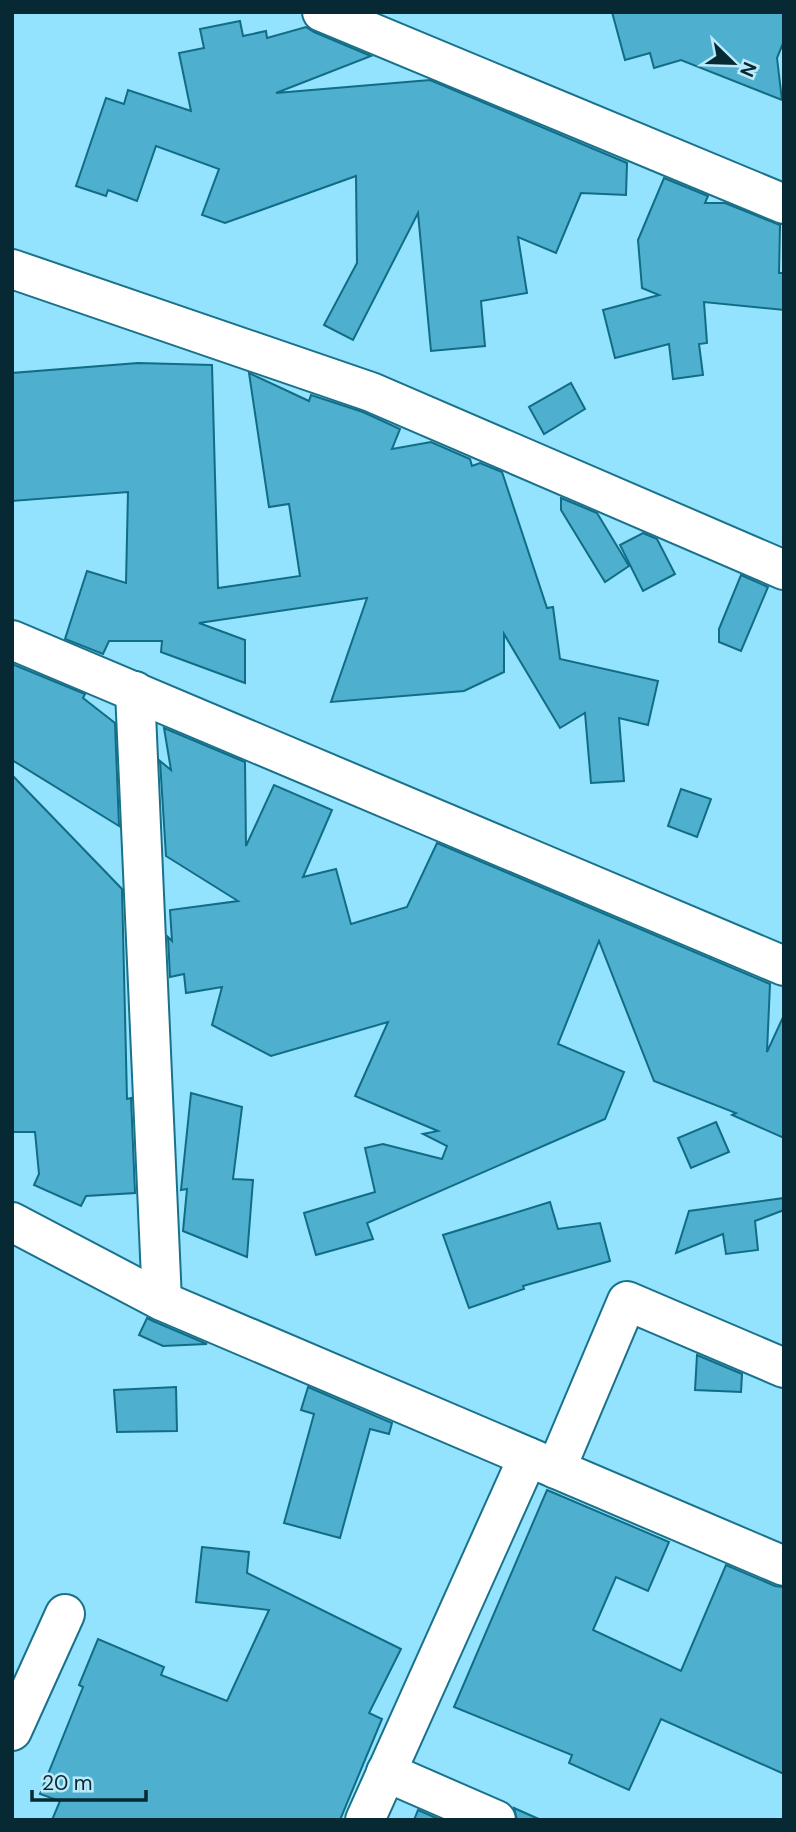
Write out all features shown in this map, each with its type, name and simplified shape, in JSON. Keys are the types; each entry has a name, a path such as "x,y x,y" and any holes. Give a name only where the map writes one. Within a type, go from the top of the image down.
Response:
{"street":[{"path":"322,12 784,204"},
{"path":"12,269 371,392 784,570"},
{"path":"12,639 784,965"},
{"path":"135,691 162,1301"},
{"path":"12,1223 162,1301 784,1566"},
{"path":"365,1820 386,1772 627,1301 784,1368"},
{"path":"12,1731 65,1614"},
{"path":"386,1772 496,1820"}],"building":[{"path":"612,12 784,12 784,41 777,58 782,100 681,60 654,68 650,53 625,60"},
{"path":"240,21 243,36 266,31 267,38 306,27 371,56 276,93 430,80 627,163 626,195 581,193 556,253 518,237 527,293 481,301 485,346 431,351 418,213 353,340 324,325 357,263 356,176 225,223 202,215 219,169 156,146 137,201 108,190 106,196 76,186 106,98 124,104 128,90 191,111 179,53 204,48 200,29"},
{"path":"664,178 708,196 705,203 725,203 780,225 779,273 784,273 784,310 704,302 707,343 699,344 703,375 673,379 669,344 615,358 603,310 659,295 642,288 638,240"},
{"path":"138,363 212,365 218,588 300,576 289,504 269,507 249,373 309,401 311,395 363,412 400,429 392,449 431,442 470,459 472,466 480,463 502,472 547,608 553,607 560,659 658,681 648,725 619,718 624,781 591,783 585,713 560,728 504,634 504,672 464,691 331,702 367,598 199,623 245,640 245,683 161,652 162,641 109,641 103,654 65,639 87,571 126,583 128,492 12,501 12,373"},
{"path":"571,383 585,409 544,434 529,407"},
{"path":"561,498 597,513 629,566 605,582 561,510"},
{"path":"643,533 657,539 675,574 643,591 620,545"},
{"path":"741,575 768,587 741,651 719,642 719,629"},
{"path":"12,664 85,694 83,698 115,723 119,826 12,760"},
{"path":"164,728 245,762 246,846 274,785 332,810 303,877 336,869 351,924 407,907 437,843 770,984 767,1052 784,1015 784,1138 732,1115 736,1113 654,1081 599,941 558,1044 624,1072 605,1119 367,1223 373,1239 316,1255 304,1213 375,1192 365,1148 383,1144 442,1159 447,1146 423,1134 438,1131 355,1096 388,1022 271,1056 212,1025 222,987 186,993 184,974 170,977 170,910 238,901 166,856 160,761 171,770"},
{"path":"12,775 122,889 127,1099 131,1098 135,1193 86,1196 81,1206 34,1185 39,1174 35,1132 12,1132"},
{"path":"681,789 711,799 697,837 668,826"},
{"path":"191,1093 242,1107 233,1179 253,1180 247,1257 183,1231 187,1189 181,1190"},
{"path":"716,1122 729,1152 691,1168 678,1138"},
{"path":"784,1198 784,1210 755,1221 758,1250 726,1254 723,1234 676,1253 689,1211"},
{"path":"550,1202 558,1229 600,1223 610,1261 523,1286 524,1289 469,1308 443,1235"},
{"path":"147,1318 207,1344 163,1346 139,1335"},
{"path":"697,1355 742,1374 741,1392 695,1390"},
{"path":"176,1387 177,1431 117,1432 114,1390"},
{"path":"308,1387 392,1423 389,1434 370,1429 340,1538 284,1523 314,1414 301,1410"},
{"path":"547,1490 669,1542 648,1591 616,1577 593,1630 681,1671 726,1565 775,1586 784,1587 784,1774 661,1719 629,1790 569,1763 572,1755 454,1707"},
{"path":"202,1547 249,1552 247,1573 401,1649 369,1713 382,1719 340,1820 52,1820 60,1801 40,1794 83,1687 79,1685 98,1639 164,1667 161,1675 227,1701 269,1610 196,1602"},
{"path":"514,1808 541,1820 517,1820"},
{"path":"418,1810 441,1820 414,1820"}]}
